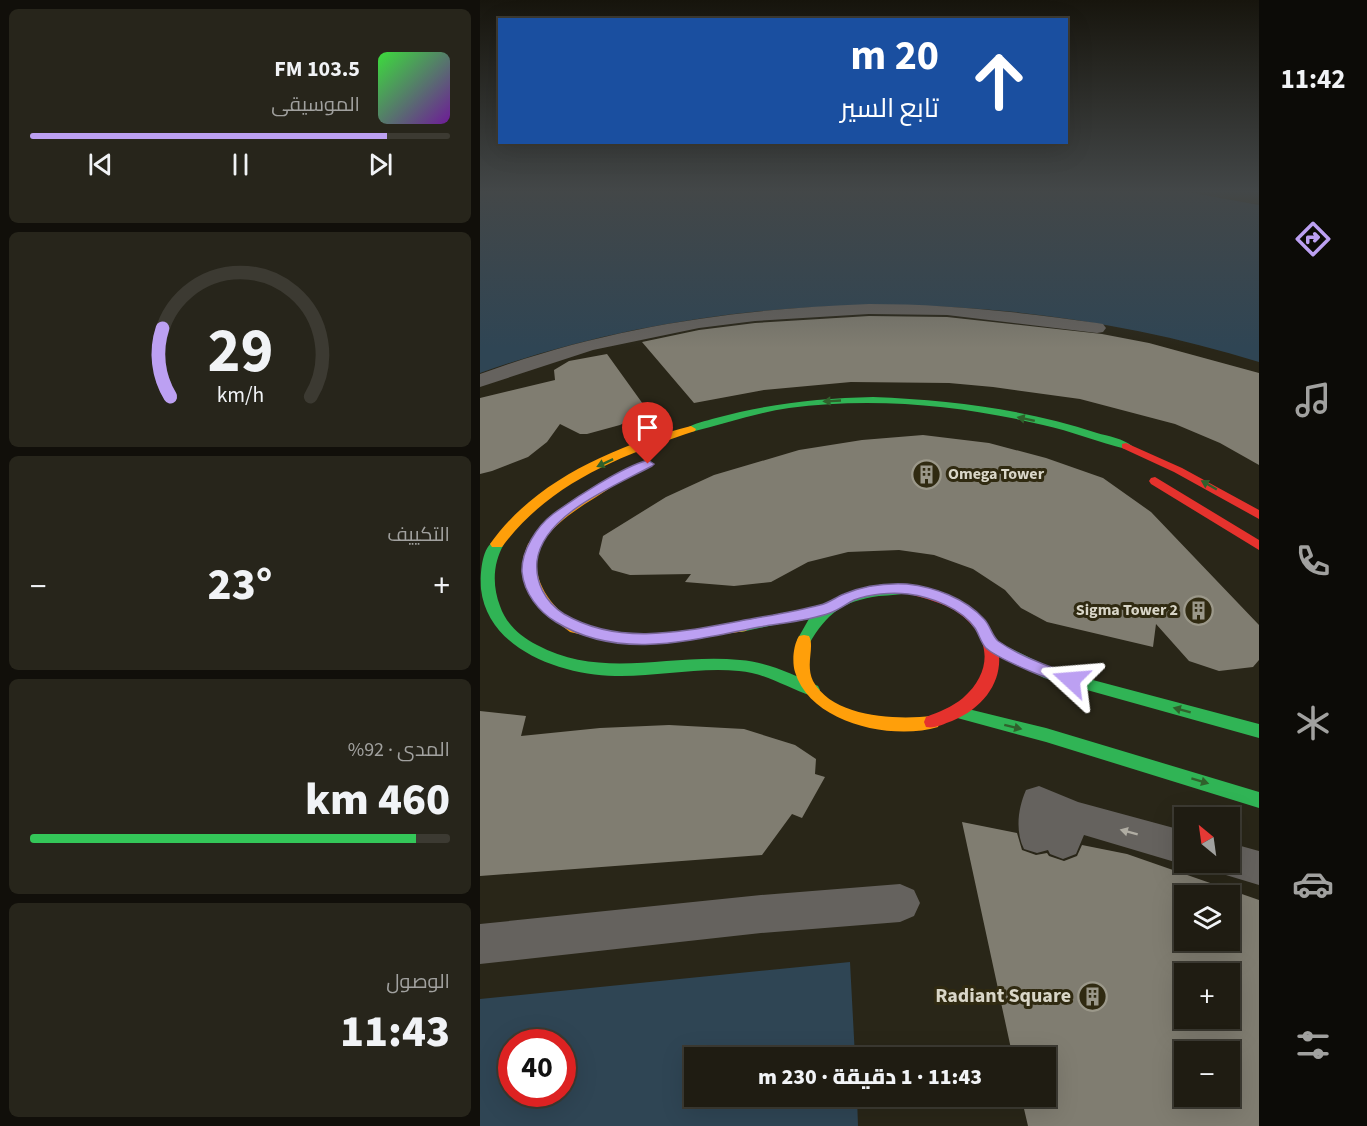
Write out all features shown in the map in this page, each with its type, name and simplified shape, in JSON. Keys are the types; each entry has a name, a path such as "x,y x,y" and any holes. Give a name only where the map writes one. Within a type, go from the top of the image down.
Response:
{"street":[{"path":"480,381 550,357 618,339 677,327 804,311 927,309 1012,316 1096,328"},
{"path":"625,475 571,506 555,518 541,535 532,552 529,572 537,596 552,613 573,626 599,635 633,640 676,638 722,631 827,609 850,597 878,590 907,589 935,595 960,607 980,623 991,644 993,669 981,693 956,712 934,721 910,726 884,726 855,719 830,707 812,690 769,670 729,665 639,673 585,670 562,663 514,638 500,622 487,594 487,570 493,552 504,532 542,496 616,458 685,431 747,413 788,405 830,401 949,406 1009,415 1071,429 1124,445 1201,481 1259,515"},
{"path":"1139,472 1170,489 1259,546"},
{"path":"812,690 801,668 801,646 810,626 827,609"},
{"path":"991,644 1050,674 1259,731"},
{"path":"956,712 1057,738 1259,800"},
{"path":"1057,831 1174,847"},
{"path":"1240,863 1259,868"},
{"path":"480,944 761,914 900,903"}],"water":[{"path":"480,243 1259,243 1259,362 1164,336 1066,318 968,308 868,305 769,310 671,323 574,344 480,373"},
{"path":"850,962 854,1047 684,1047 684,1107 857,1107 858,1126 480,1126 480,999"}],"building":[{"path":"869,316 947,317 1102,334 1149,343 1259,373 1259,465 1220,443 1175,424 1080,399 993,387 949,383 851,382 764,390 694,403 642,342 699,330 755,323"},
{"path":"607,354 648,411 620,425 587,434 580,434 560,424 547,442 528,457 480,474 480,398 555,380 554,370 569,361"},
{"path":"923,435 989,443 1046,458 1103,478 1151,512 1259,625 1259,660 1253,667 1219,671 1189,661 1156,624 1153,647 1047,622 1021,608 1005,590 973,569 934,555 899,550 848,552 808,562 771,582 734,586 685,582 691,574 630,575 612,570 599,554 603,536 666,497 714,475 799,450 862,440"},
{"path":"480,711 526,716 521,736 600,728 669,725 744,729 795,745 816,759 815,774 825,777 802,818 792,814 762,855 480,876"},
{"name":"Radiant Square","path":"962,822 1017,833 1022,850 1036,855 1047,853 1049,856 1064,861 1077,856 1082,845 1127,854 1174,870 1174,873 1182,873 1216,885 1174,885 1174,951 1240,951 1240,893 1259,900 1259,1126 1028,1126 1024,1107 1056,1107 1056,1047 1011,1047"}],"traffic: fast":[{"path":"691,429 739,415 789,405 873,400 959,406 1003,413 1045,422 1126,446"},
{"path":"497,544 493,551 488,574 488,590 495,613 504,628 538,652 564,663 614,670 712,664 749,666 786,678 812,690"},
{"path":"804,640 811,626 833,605 861,595 907,589"},
{"path":"741,627 827,609"},
{"path":"991,644 1050,674 1259,731"},
{"path":"956,712 1046,735 1259,800"}],"traffic: slow":[{"path":"497,544 512,524 555,488 622,454 691,429"},
{"path":"609,483 555,519 535,544 530,558 530,574 546,607 575,628 614,637 660,638 741,627"},
{"path":"804,640 800,664 807,684 821,700 840,712 863,720 911,725 932,722"}],"traffic: jam":[{"path":"1126,446 1178,470 1259,515"},
{"path":"1155,481 1240,532 1259,546"},
{"path":"907,589 960,607 983,628 991,644 993,661 989,677 980,691 951,715 932,722"}],"place":[{"name":"Omega Tower","path":"927,474"},
{"name":"Sigma Tower 2","path":"1199,610"},
{"name":"Radiant Square","path":"1092,996"}],"route":[{"path":"648,464 588,495 555,518 541,535 532,552 529,572 537,596 552,613 573,626 599,635 633,640 676,638 722,631 827,609 850,597 878,590 907,589 935,595 960,607 980,623 991,644 1050,674 1071,680"}]}
